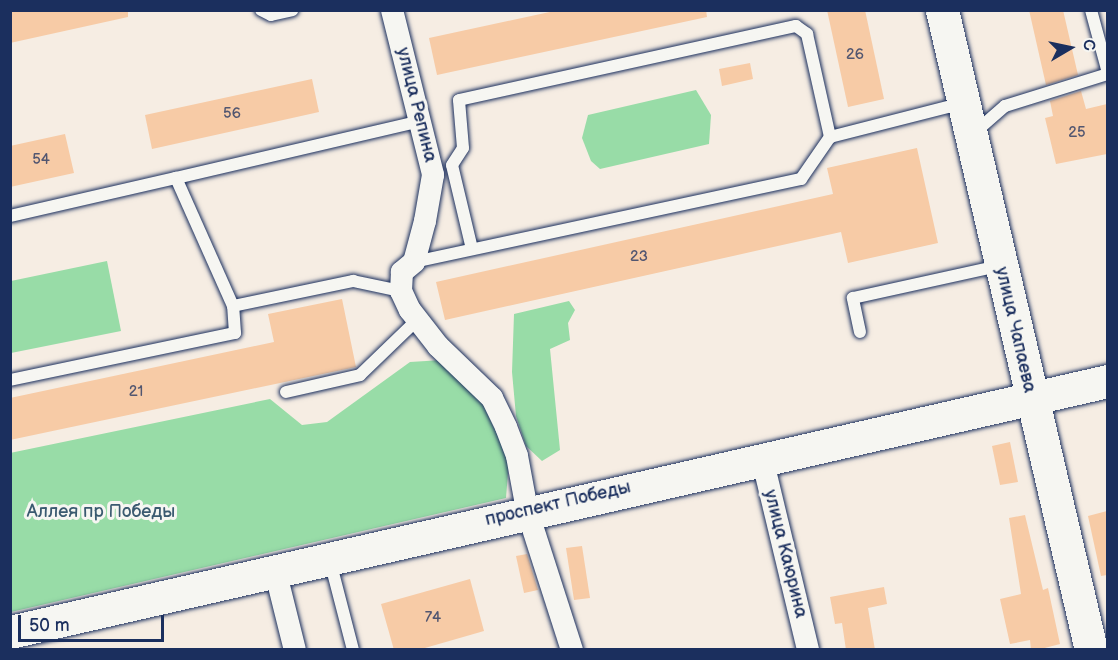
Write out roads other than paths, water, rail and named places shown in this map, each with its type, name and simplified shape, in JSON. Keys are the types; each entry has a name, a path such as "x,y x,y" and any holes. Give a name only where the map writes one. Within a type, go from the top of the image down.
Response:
{"street":[{"name":"улица Репина","path":"392,10 433,175 414,262 402,272 401,291"},
{"name":"улица Чапаева","path":"942,10 1091,650"},
{"path":"401,291 438,346 492,398 517,456 527,510 572,650"},
{"name":"проспект Победы","path":"10,632 527,510 1107,381"},
{"name":"улица Каюрина","path":"762,458 808,650"},
{"path":"275,570 296,650"}],"lane":[{"path":"261,10 271,15 292,10"},
{"path":"971,136 1005,106 1107,74 1091,10"},
{"path":"472,249 452,165 463,148 459,100 796,26 807,34 831,137"},
{"path":"414,262 801,179 831,137 963,103"},
{"path":"10,216 421,121"},
{"path":"10,380 235,333 233,306 176,178"},
{"path":"860,332 853,298 1000,266"},
{"path":"233,306 353,281 401,291"},
{"path":"286,392 360,375 418,319"},
{"path":"329,557 353,650"}],"park label":[{"name":"Аллея пр Победы","path":"101,512"}]}
